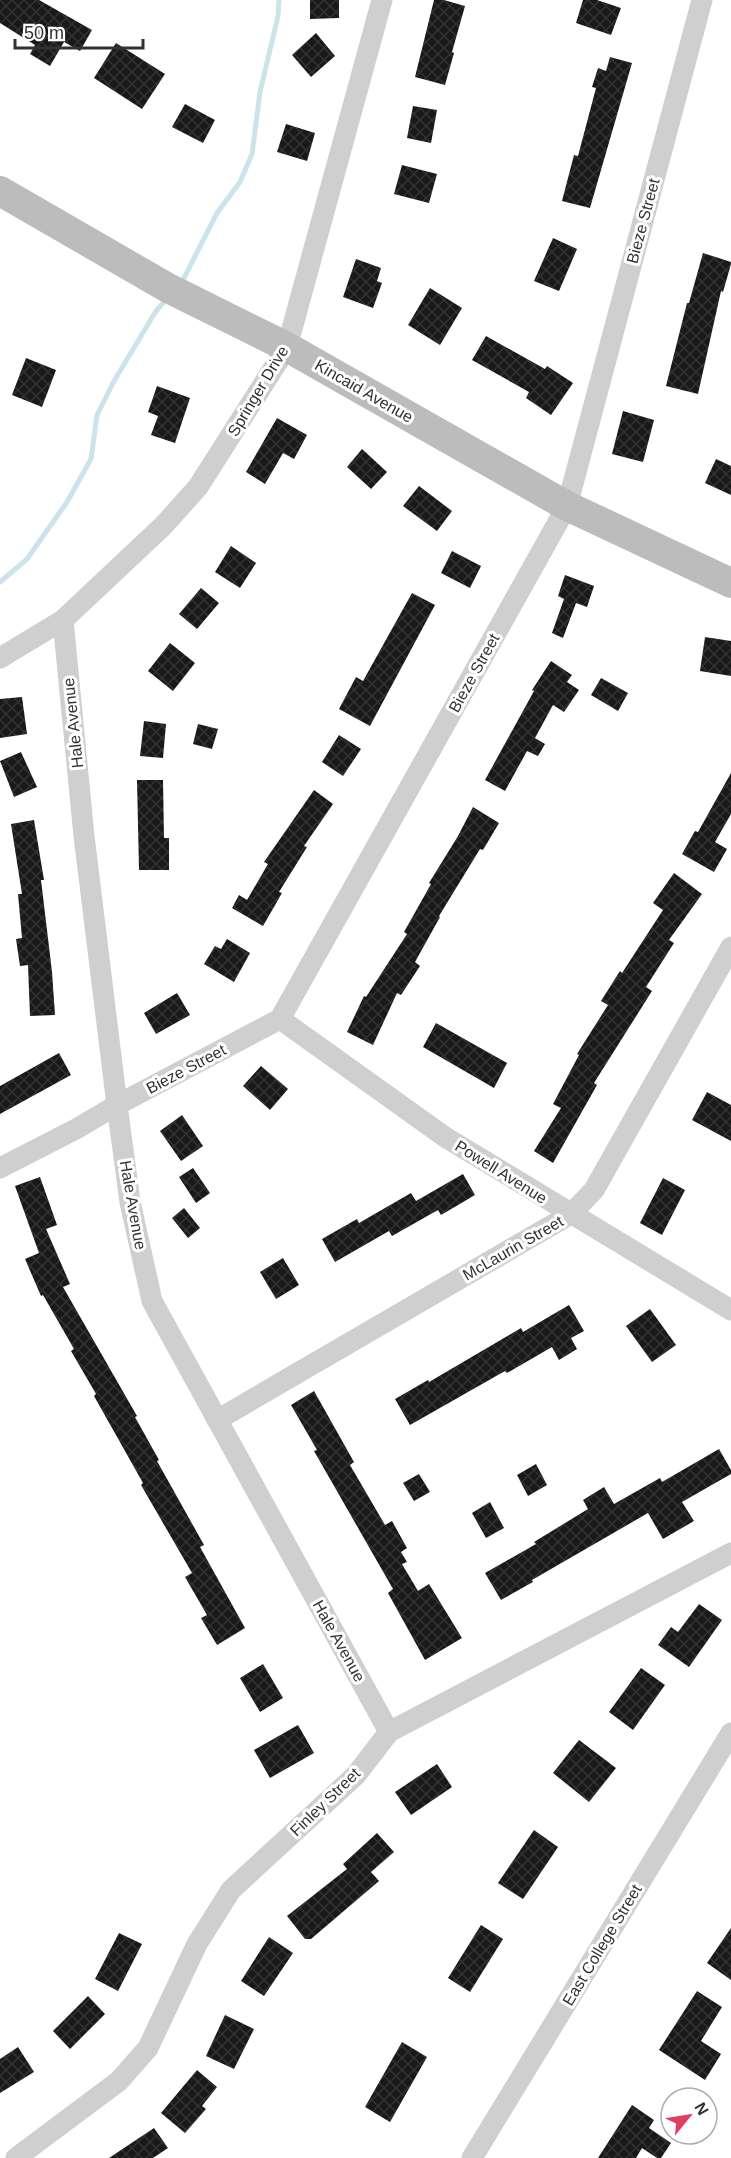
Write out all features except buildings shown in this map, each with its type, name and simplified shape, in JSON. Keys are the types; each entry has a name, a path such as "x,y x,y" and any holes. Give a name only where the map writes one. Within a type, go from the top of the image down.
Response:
{"street":[{"name":"Springer Drive","path":"0,658 63,620 151,539 198,487 287,347 382,0"},
{"name":"Bieze Street","path":"0,1168 280,1019 567,506 702,0"},
{"name":"Kincaid Avenue","path":"0,191 168,288 287,347 567,506 731,583"},
{"name":"Hale Avenue","path":"63,620 84,836 117,1105 130,1202 152,1301 389,1732"},
{"name":"McLaurin Street","path":"217,1420 571,1214 594,1190 731,947"},
{"name":"Powell Avenue","path":"280,1019 445,1137 731,1310"},
{"name":"Finley Street","path":"16,2158 119,2081 148,2048 197,1944 231,1890 356,1775 389,1732 731,1553"},
{"name":"East College Street","path":"472,2158 731,1733"}],"waterway":[{"path":"183,280 217,213 240,182 252,154 260,92 278,16 279,0"},
{"path":"0,582 27,559 67,502 91,459 97,415 114,381 156,311 164,302"}]}
